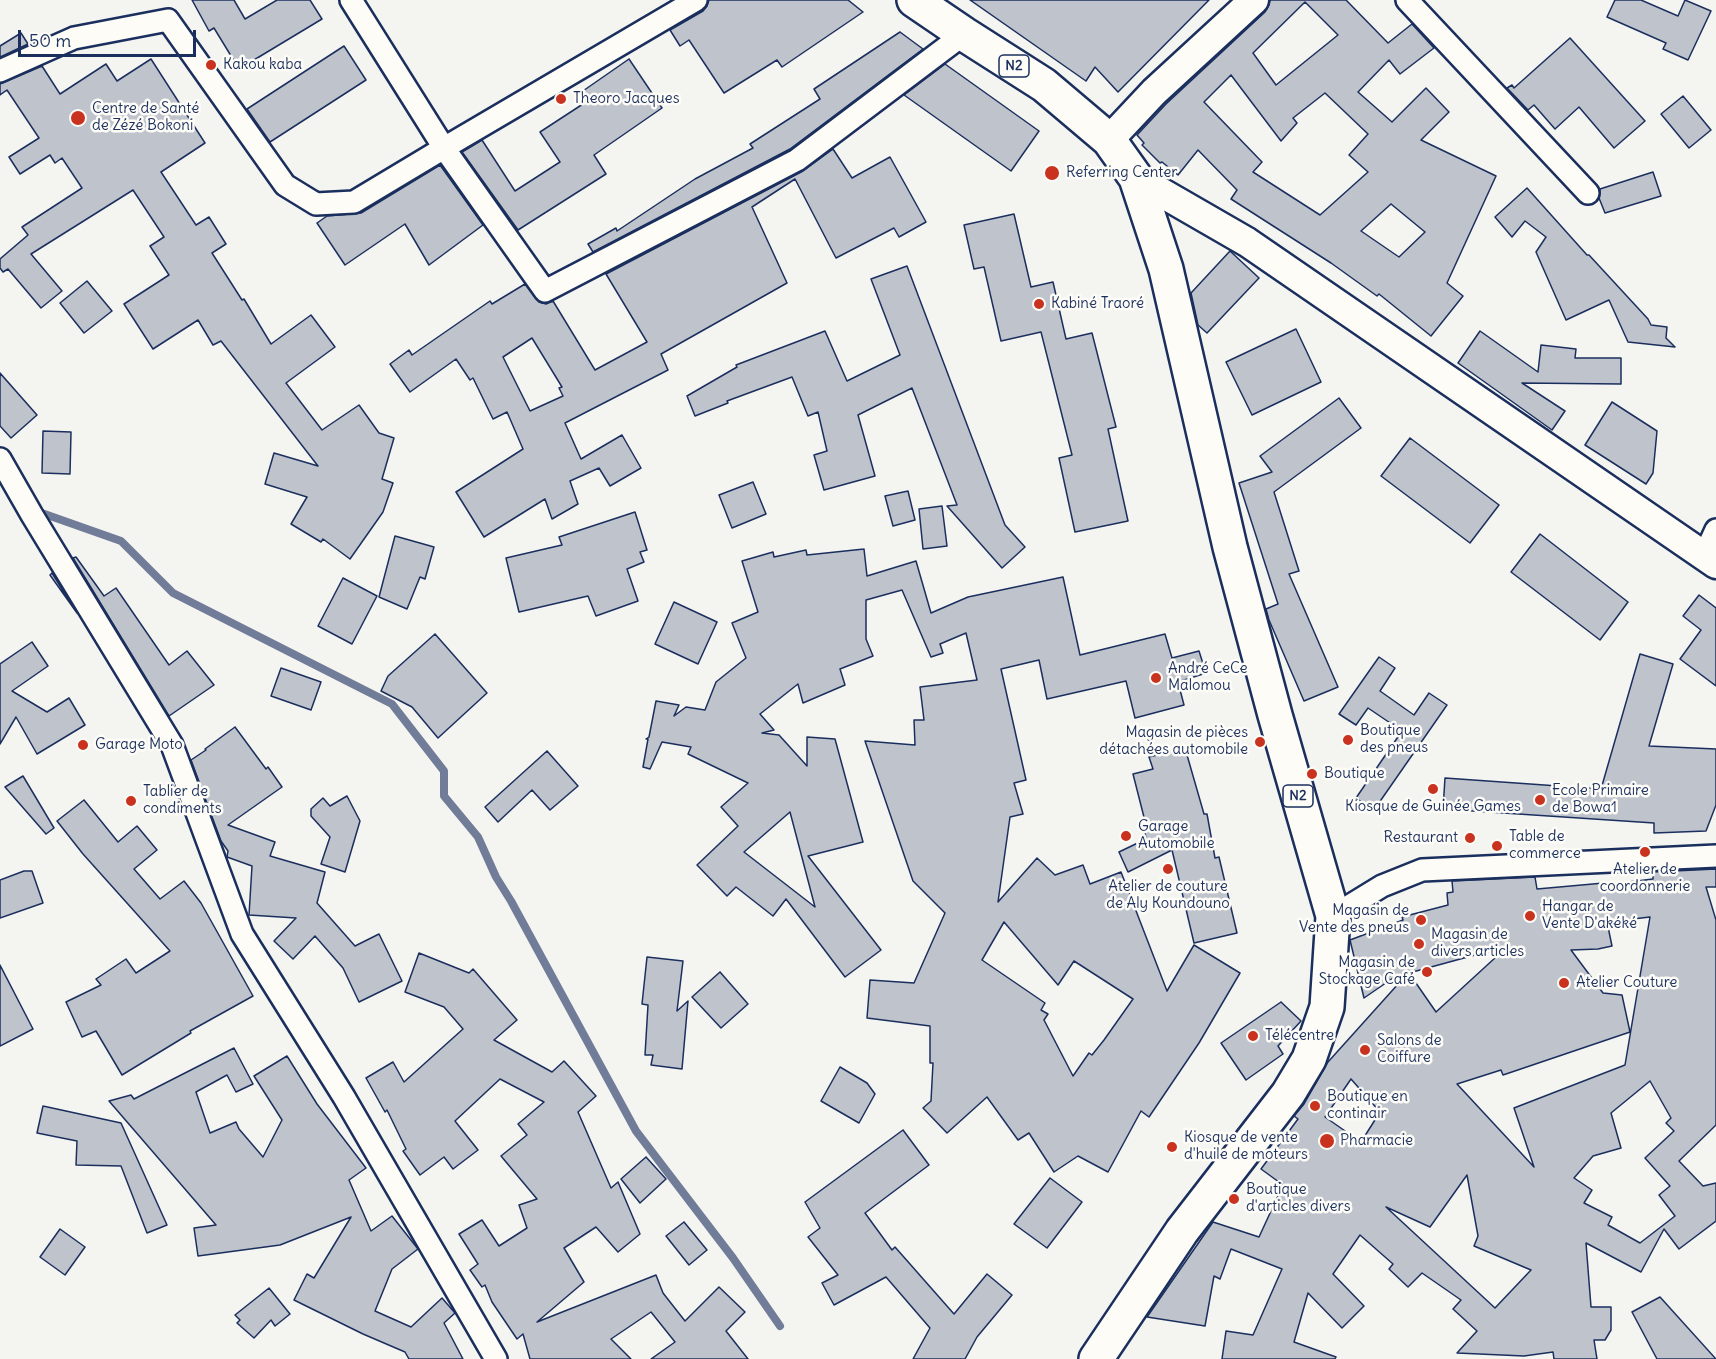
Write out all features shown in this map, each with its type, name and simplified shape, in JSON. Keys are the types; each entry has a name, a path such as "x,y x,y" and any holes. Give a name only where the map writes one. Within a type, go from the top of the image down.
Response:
{"highway":[{"name":"N2","path":"914,0 1044,85 1109,140 1136,178 1166,268 1230,547 1275,715 1333,916 1327,1007 1309,1059 1288,1094 1182,1231 1096,1359"}],"main road":[{"path":"1109,140 1154,92 1254,0"},
{"path":"1136,178 1247,242 1710,560"}],"street":[{"path":"351,0 444,148 545,291 797,160 964,34"},
{"path":"0,71 74,38 168,20 285,185 316,204 354,202 696,0"},
{"path":"1407,0 1588,193"},
{"path":"0,459 172,745 242,934 344,1097 496,1359"},
{"path":"1710,560 1716,530"},
{"path":"1333,916 1382,886 1422,870 1716,856"}],"building":[{"path":"192,0 234,0 245,19 277,0 310,0 322,19 239,69 214,28 209,31"},
{"path":"709,0 848,0 863,12 782,67 777,60 724,93 689,40 680,46 670,30 703,11"},
{"path":"970,0 1209,0 1118,92 1095,67 1086,81"},
{"path":"1270,0 1346,0 1388,43 1412,24 1434,48 1400,74 1389,60 1358,92 1392,122 1426,88 1449,112 1421,140 1496,176 1447,283 1463,296 1431,336 1379,294 1377,296 1331,263 1231,199 1237,190 1198,150 1178,175 1162,162 1160,163 1142,145 1144,143 1137,135 1166,104 1265,12","holes":["1305,2 1338,35 1276,85 1253,53","1231,75 1281,141 1297,123 1293,118 1325,93 1368,134 1349,155 1368,172 1320,215 1253,172 1262,162 1204,102","1391,204 1425,232 1399,257 1361,231"]},
{"path":"1615,0 1641,0 1678,16 1685,0 1711,11 1688,60 1663,49 1666,43 1607,17"},
{"path":"900,32 923,49 790,149 593,252 588,244 616,228 617,231 695,179 753,148 750,144 820,99 814,89"},
{"path":"21,33 28,44 0,57 0,46"},
{"path":"1570,38 1645,121 1614,148 1579,107 1555,129 1534,105 1528,110 1507,88 1512,85 1514,88"},
{"path":"344,46 366,80 270,142 247,109"},
{"path":"151,59 205,143 161,172 196,225 209,217 226,244 212,253 242,300 244,299 271,344 311,315 335,347 286,383 322,430 359,405 379,433 394,438 382,479 393,483 383,512 350,559 323,539 321,542 291,524 307,497 265,484 274,453 318,466 221,341 213,345 198,320 153,349 124,304 169,275 150,246 164,237 133,190 31,254 62,291 41,308 8,269 3,272 0,268 0,259 28,235 22,227 82,188 62,158 55,163 50,155 20,174 9,157 39,138 7,90 0,95 0,84 42,66 60,94 106,64 117,81"},
{"path":"629,59 662,108 594,155 606,174 518,230 462,152 482,140 515,191 560,162 540,132 586,102 580,93"},
{"path":"945,64 1039,131 1011,171 904,95"},
{"path":"1683,96 1711,130 1689,148 1661,114"},
{"path":"833,149 852,178 890,157 926,222 899,237 894,228 836,258 795,179 752,207 787,283 661,354 668,370 565,423 581,459 622,435 641,468 610,486 599,468 570,481 578,504 552,519 545,499 484,537 456,492 523,449 507,412 493,419 473,378 470,380 456,359 410,392 390,364 409,350 412,355 490,301 492,304 525,284 539,302 546,304 553,301 595,370 647,342 606,274 803,171","holes":["532,338 562,387 559,388 563,396 530,411 503,357"]},
{"path":"440,165 483,225 429,265 405,224 345,265 317,223 327,216 361,213"},
{"path":"1653,172 1661,196 1605,213 1599,198 1600,189"},
{"path":"1527,188 1648,319 1651,325 1667,327 1666,338 1675,347 1628,342 1609,300 1566,320 1536,252 1546,237 1525,221 1512,237 1495,217"},
{"path":"1014,214 1031,287 1053,282 1066,339 1092,333 1116,427 1108,429 1128,521 1075,532 1059,458 1072,455 1041,332 1001,341 984,267 974,269 964,225"},
{"path":"1230,251 1259,278 1207,333 1198,325 1191,293"},
{"path":"907,266 1005,525 1025,547 1002,568 947,506 957,505 912,388 858,415 875,476 824,490 814,455 827,451 818,412 808,416 792,377 727,401 728,403 695,416 687,396 737,367 736,365 825,331 847,381 900,355 871,279"},
{"path":"87,281 112,311 84,333 60,303"},
{"path":"1296,329 1321,382 1252,415 1226,362"},
{"path":"1480,331 1538,372 1541,345 1576,349 1575,358 1621,358 1621,384 1522,383 1565,411 1552,430 1458,363"},
{"path":"0,373 37,415 11,438 0,426"},
{"path":"1339,398 1361,428 1274,492 1299,571 1289,574 1338,687 1304,701 1269,620 1266,609 1278,604 1239,483 1272,472 1260,456"},
{"path":"1612,402 1657,431 1653,473 1646,484 1585,445"},
{"path":"43,431 71,432 70,474 42,473"},
{"path":"1410,438 1499,505 1470,543 1381,476"},
{"path":"753,482 766,514 732,528 719,495"},
{"path":"908,491 915,520 893,526 885,496"},
{"path":"942,506 947,546 923,549 919,509"},
{"path":"635,512 647,550 640,552 644,562 627,569 638,601 596,616 588,596 519,612 506,558 562,545 559,537"},
{"path":"1540,534 1628,602 1600,640 1511,572"},
{"path":"395,536 434,547 425,579 420,577 407,609 379,597"},
{"path":"864,549 867,576 916,561 931,613 968,597 1063,577 1080,655 1165,634 1172,658 1199,651 1206,673 1178,682 1184,705 1135,718 1126,681 1047,699 1039,660 1001,669 1026,780 1014,783 1023,814 1010,817 998,902 1037,858 1055,875 1083,865 1090,884 1121,872 1167,991 1194,945 1240,973 1199,1043 1149,1117 1141,1111 1108,1172 1078,1156 1054,1172 1029,1133 1018,1140 987,1097 947,1133 923,1108 931,1101 933,1063 930,1063 930,1026 867,1018 870,980 914,983 945,913 913,881 865,741 915,745 914,720 924,720 920,687 977,680 966,633 940,644 943,653 931,657 902,590 866,600 866,639 873,656 840,669 845,685 803,703 798,684 760,714 774,730 762,733 779,735 807,766 807,737 835,739 863,842 808,856 881,950 845,977 786,899 773,916 736,887 727,896 697,865 738,826 721,807 748,783 688,754 691,747 662,742 650,769 643,767 648,739 646,739 649,737 656,701 679,705 674,716 686,707 705,710 716,682 746,658 732,623 758,612 742,561 773,552 774,557 806,550 807,555","holes":["790,812 815,907 744,852","1004,922 1058,985 1074,961 1133,999 1104,1040 1092,1055 1089,1053 1073,1076 1044,1020 1048,1014 1041,1010 1045,1003 982,960"]},
{"path":"76,557 104,596 116,588 169,665 187,651 214,685 169,716 73,558"},
{"path":"52,573 77,613 50,575"},
{"path":"343,578 377,596 352,644 318,626"},
{"path":"1699,595 1716,608 1716,686 1680,659 1701,630 1683,616"},
{"path":"674,602 717,622 698,664 655,644"},
{"path":"435,634 487,693 438,738 412,707 381,691 388,676"},
{"path":"32,642 48,666 12,691 47,712 69,698 85,725 37,754 16,717 0,744 0,664"},
{"path":"1640,654 1673,664 1649,746 1716,749 1716,805 1706,831 1654,833 1654,823 1443,809 1445,778 1601,789"},
{"path":"1379,657 1395,668 1380,691 1414,715 1429,693 1447,705 1374,810 1356,798 1402,731 1368,708 1356,725 1339,714"},
{"path":"281,668 321,682 311,710 271,696"},
{"path":"235,727 282,787 228,825 275,842 270,856 325,872 317,903 355,946 379,934 402,981 359,1002 343,968 315,936 293,959 274,941 296,918 249,915 252,866 227,857 228,851 221,841 191,760"},
{"path":"1185,748 1204,814 1207,814 1215,858 1219,857 1237,933 1194,943 1172,850 1128,872 1119,852 1146,839 1144,825 1146,825 1133,774 1153,769 1149,757"},
{"path":"547,751 578,786 550,810 532,790 498,822 485,807"},
{"path":"23,776 54,828 46,834 5,787"},
{"path":"347,796 360,821 345,872 321,864 330,837 311,816 311,809 323,798 330,806"},
{"path":"84,800 118,842 137,826 157,850 134,869 160,899 184,881 201,903 253,996 190,1031 191,1033 122,1075 96,1031 82,1037 66,1002 101,985 96,979 126,959 136,973 170,951 83,854 57,821"},
{"path":"1716,869 1716,887 1706,887 1716,920 1716,1125 1679,1161 1703,1186 1716,1183 1716,1221 1679,1249 1664,1229 1641,1272 1586,1243 1591,1307 1611,1307 1611,1330 1605,1340 1594,1340 1597,1359 1554,1359 1553,1352 1524,1356 1457,1353 1477,1331 1453,1309 1461,1300 1422,1273 1408,1287 1389,1269 1393,1264 1360,1235 1333,1274 1364,1306 1342,1328 1308,1293 1294,1342 1336,1357 1335,1359 1222,1359 1226,1331 1253,1335 1282,1269 1231,1249 1220,1279 1214,1276 1205,1326 1147,1317 1213,1222 1259,1237 1283,1185 1261,1169 1298,1119 1294,1116 1304,1104 1328,1062 1408,973 1396,976 1364,998 1350,940 1403,920 1402,917 1448,905 1447,893 1453,892 1452,881 1535,877 1537,889 1653,879 1653,872","holes":["1650,917 1625,1065 1514,1108 1534,1167 1457,1084 1501,1070 1503,1075 1630,1032 1622,995 1603,993 1571,950 1612,946 1607,922","1508,946 1436,1012 1409,973","1351,1079 1380,1112 1361,1142 1325,1117","1650,1081 1671,1118 1666,1123 1674,1131 1645,1158 1670,1186 1659,1195 1675,1216 1640,1243 1608,1225 1612,1217 1584,1203 1592,1190 1574,1178 1593,1156 1621,1148 1611,1113","1467,1175 1478,1236 1474,1246 1531,1270 1495,1308 1386,1207 1430,1227"]},
{"path":"24,871 32,871 43,903 0,918 0,880"},
{"path":"419,953 469,973 473,969 517,1020 494,1040 552,1072 564,1061 596,1096 578,1112 611,1188 618,1182 640,1234 618,1252 596,1227 564,1248 584,1282 537,1322 656,1275 663,1293 685,1321 719,1287 745,1312 726,1331 748,1359 651,1359 675,1342 651,1312 611,1339 631,1359 530,1359 523,1334 517,1339 492,1302 485,1285 482,1287 470,1270 478,1264 459,1234 482,1220 499,1246 527,1228 519,1205 537,1199 501,1156 527,1135 518,1124 544,1102 500,1079 455,1121 478,1150 453,1169 444,1157 420,1175 403,1151 406,1149 387,1110 385,1112 366,1078 393,1062 404,1082 463,1029 444,1007 405,992"},
{"path":"647,957 683,961 677,1011 688,1001 682,1069 651,1065 653,1055 645,1055 648,1005 642,1004"},
{"path":"0,965 33,1029 0,1046"},
{"path":"720,972 748,1004 721,1028 692,997"},
{"path":"1281,1002 1301,1021 1278,1046 1283,1054 1246,1080 1221,1043"},
{"path":"234,1048 253,1084 236,1092 227,1075 196,1092 210,1133 236,1122 239,1129 263,1157 282,1120 254,1076 287,1056 317,1104 366,1168 349,1180 371,1231 392,1216 418,1249 392,1269 375,1311 411,1327 442,1298 455,1313 444,1323 463,1359 409,1359 405,1352 294,1300 307,1274 314,1278 351,1217 280,1245 198,1256 194,1228 216,1225 109,1101 131,1095 134,1099"},
{"path":"840,1067 867,1083 875,1094 859,1123 821,1101"},
{"path":"43,1106 121,1123 167,1225 147,1233 121,1166 76,1165 77,1141 37,1133"},
{"path":"903,1130 929,1165 865,1213 892,1250 895,1247 954,1314 987,1274 1012,1295 977,1337 965,1359 913,1359 930,1328 886,1277 834,1305 822,1283 838,1275 808,1237 820,1228 805,1202"},
{"path":"646,1157 666,1179 640,1203 621,1179"},
{"path":"1050,1178 1082,1202 1047,1248 1014,1224"},
{"path":"684,1222 707,1250 689,1265 666,1236"},
{"path":"60,1229 85,1247 65,1275 40,1257"},
{"path":"269,1288 290,1314 275,1326 271,1320 254,1338 237,1323 240,1320 235,1315"},
{"path":"1660,1297 1716,1359 1657,1359 1632,1312"}],"waterway":[{"path":"36,511 121,541 173,593 392,704 444,771 444,796 478,837 496,877 636,1131 733,1258 780,1326"}],"place":[{"name":"Kakou kaba","path":"211,65"},
{"name":"Theoro Jacques","path":"561,99"},
{"name":"Centre de Santé de Zézé Bokoni","path":"78,118"},
{"name":"Referring Center","path":"1052,173"},
{"name":"Kabiné Traoré","path":"1039,304"},
{"name":"André CeCe Malomou","path":"1156,678"},
{"name":"Boutique des pneus","path":"1348,740"},
{"name":"Magasin de pièces détachées automobile","path":"1260,742"},
{"name":"Garage Moto","path":"83,745"},
{"name":"Boutique","path":"1312,774"},
{"name":"Kiosque de Guinée Games","path":"1433,789"},
{"name":"Ecole Primaire de Bowa1","path":"1540,800"},
{"name":"Tablier de condiments","path":"131,801"},
{"name":"Garage Automobile","path":"1126,836"},
{"name":"Restaurant","path":"1470,838"},
{"name":"Table de commerce","path":"1497,846"},
{"name":"Atelier de coordonnerie","path":"1645,852"},
{"name":"Atelier de couture de Aly Koundouno","path":"1168,869"},
{"name":"Hangar de Vente D'akéké","path":"1530,916"},
{"name":"Magasin de Vente des pneus","path":"1421,920"},
{"name":"Magasin de divers articles","path":"1419,944"},
{"name":"Magasin de Stockage Café","path":"1427,972"},
{"name":"Atelier Couture","path":"1564,983"},
{"name":"Télécentre","path":"1253,1036"},
{"name":"Salons de Coiffure","path":"1365,1050"},
{"name":"Boutique en continair","path":"1315,1106"},
{"name":"Pharmacie","path":"1327,1141"},
{"name":"Kiosque de vente d'huile de moteurs","path":"1172,1147"},
{"name":"Boutique d'articles divers","path":"1234,1199"}]}
